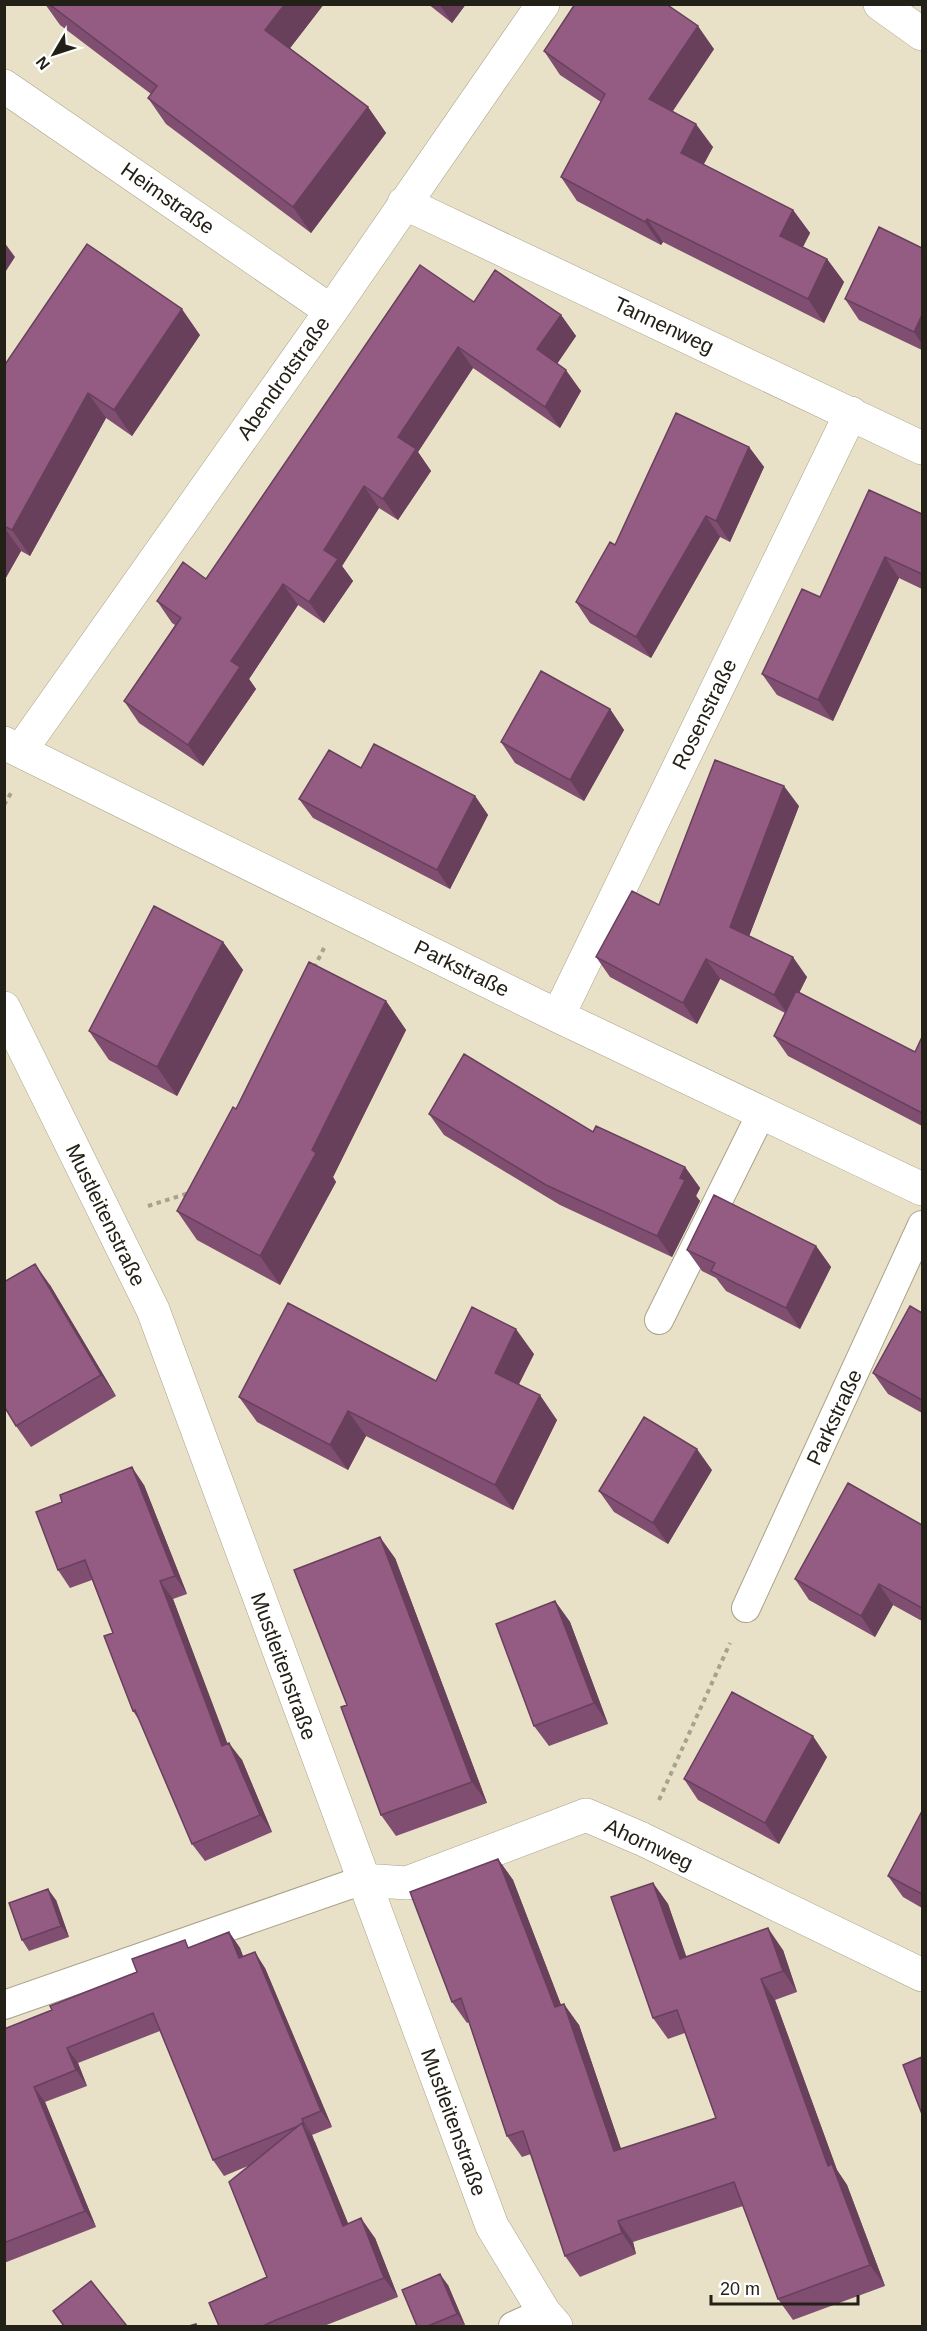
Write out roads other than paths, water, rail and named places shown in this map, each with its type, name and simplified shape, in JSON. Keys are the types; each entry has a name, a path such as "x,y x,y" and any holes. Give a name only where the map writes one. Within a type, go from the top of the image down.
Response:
{"street":[{"name":"Abendrotstraße","path":"13,747 331,310 543,4"},
{"path":"880,4 922,34"},
{"name":"Heimstraße","path":"4,86 331,310"},
{"name":"Tannenweg","path":"404,202 922,448"},
{"name":"Rosenstraße","path":"558,1016 851,413"},
{"name":"Parkstraße","path":"13,747 558,1016 922,1189"},
{"name":"Mustleitenstraße","path":"4,1008 153,1310 492,2226 550,2319"},
{"name":"Ahornweg","path":"363,1880 407,1883 586,1815 642,1839 922,1975"}],"lane":[{"path":"659,1320 762,1112"},
{"name":"Parkstraße","path":"746,1608 922,1226"},
{"path":"4,2005 363,1880"},
{"path":"513,2326 550,2319"}]}
